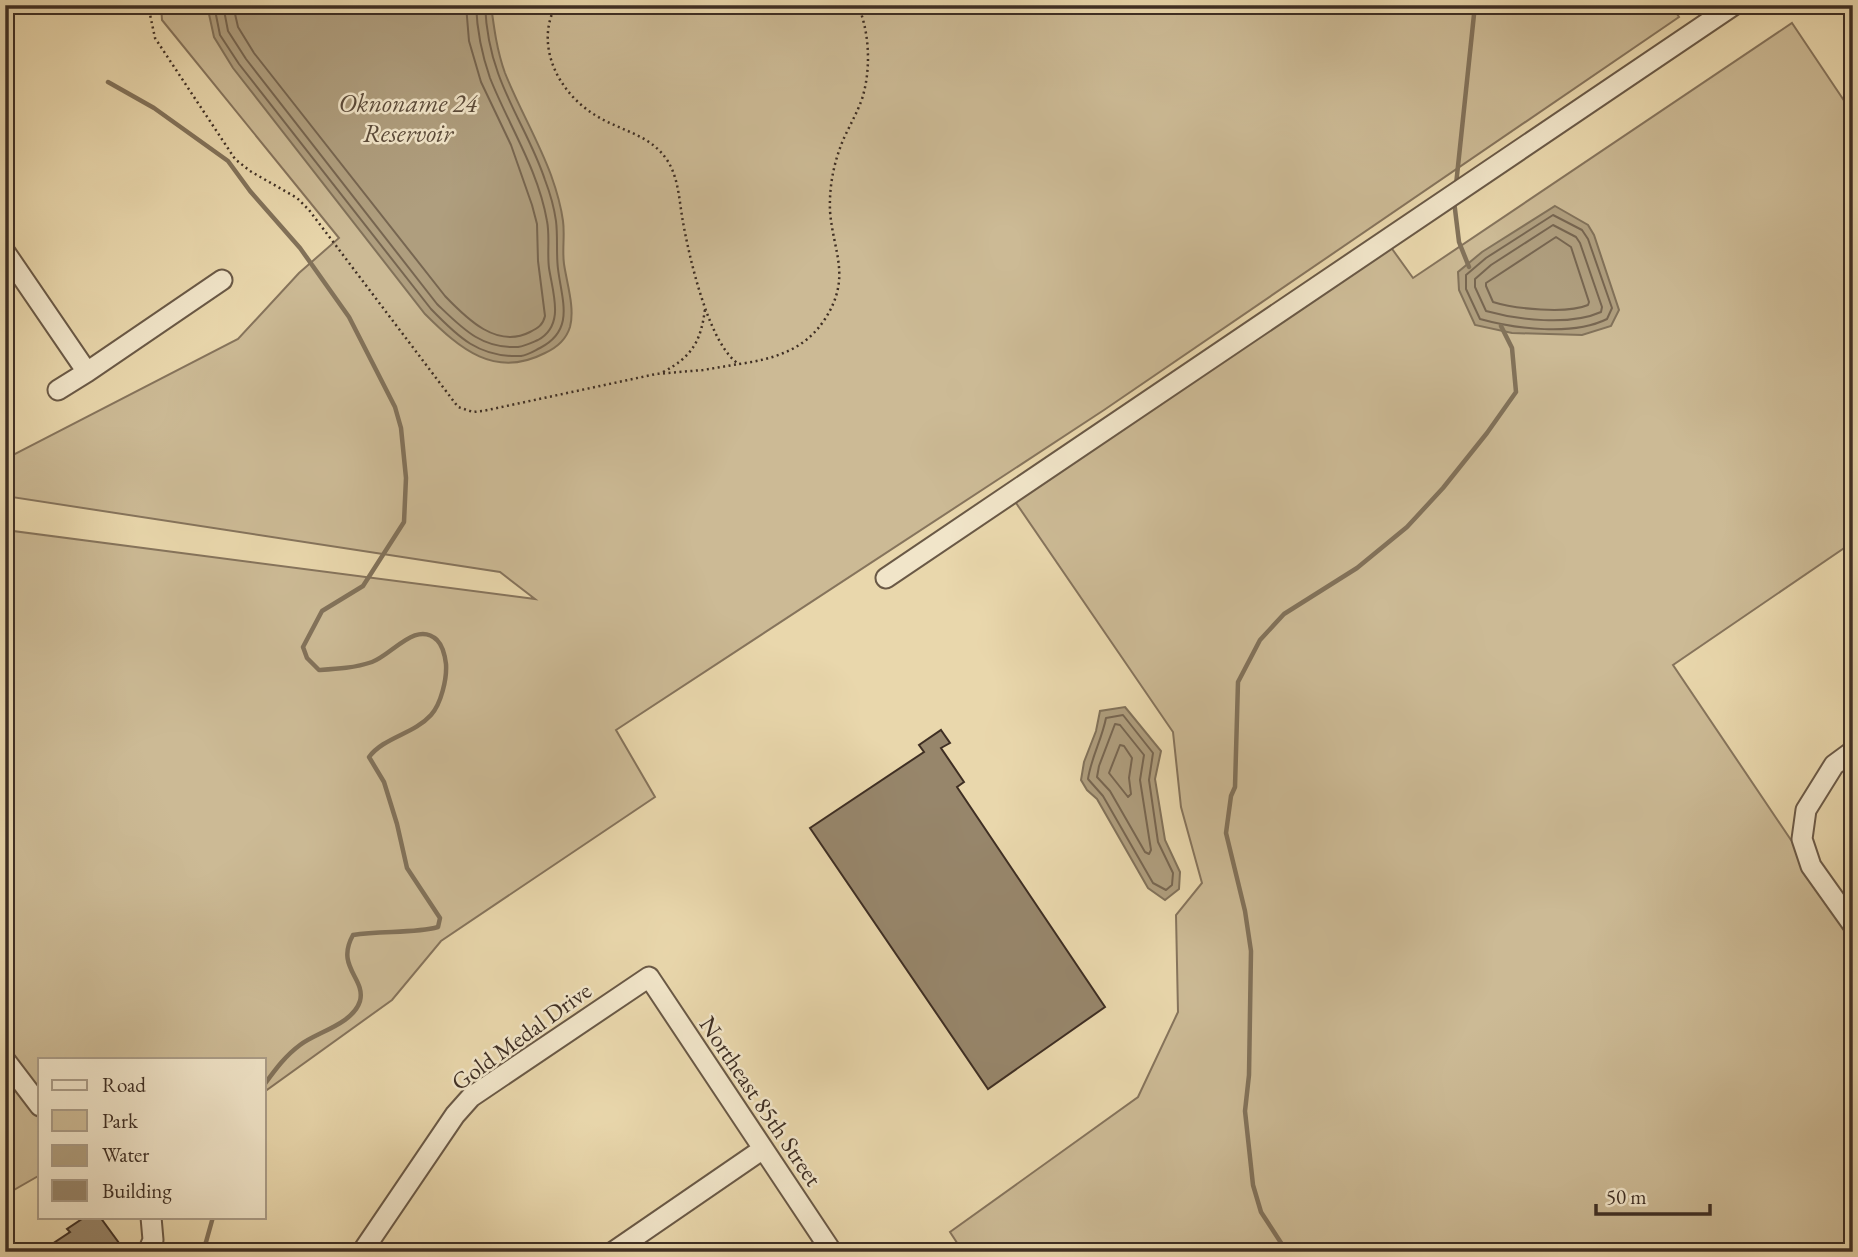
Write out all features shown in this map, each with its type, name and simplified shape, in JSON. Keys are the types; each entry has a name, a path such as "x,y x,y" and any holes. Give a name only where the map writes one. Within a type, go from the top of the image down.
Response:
{"street":[{"path":"886,578 1734,5"},
{"path":"5,252 87,372"},
{"path":"58,390 222,280"},
{"path":"1853,751 1834,765 1806,810 1802,839 1811,866 1853,925"},
{"name":"Northeast 85th Street","path":"649,977 832,1252"},
{"name":"Gold Medal Drive","path":"362,1252 455,1115 471,1097 649,977"},
{"path":"5,1060 38,1103"},
{"path":"613,1252 763,1149"},
{"path":"148,1252 153,1240 151,1218"}],"path":[{"path":"148,5 155,37 235,159 309,209 458,407 465,411 483,411 661,373 769,360 803,344 817,330 834,302 840,271 830,212 831,186 839,150 862,100 866,78 868,50 858,5"},
{"path":"556,5 549,24 548,51 561,80 570,94 593,114 648,140 666,159 672,169 691,260 705,306 725,352 739,364"},
{"path":"661,373 678,364 695,346 703,324 705,306"}],"green space":[{"path":"161,5 1671,5 1679,17 1104,410 616,730 655,797 441,941 392,1000 266,1091 266,1058 38,1058 38,1176 5,1195 5,530 535,599 500,572 5,496 5,459 238,339 299,273 339,238 162,20"},
{"path":"1792,23 1853,114 1853,542 1673,665 1853,932 1853,1252 963,1252 950,1232 1138,1097 1178,1012 1176,915 1202,883 1181,807 1173,732 1014,500 1390,246 1413,278"}],"water":[{"name":"Oknoname 24 Reservoir","path":"207,5 491,5 505,73 546,162 561,209 564,264 572,312 570,327 560,343 527,360 510,363 494,361 465,349 438,327 425,314 233,68 214,37"},
{"path":"1555,206 1588,225 1594,235 1619,310 1611,326 1582,335 1512,333 1475,325 1459,290 1458,272 1482,252"},
{"path":"1125,707 1161,751 1155,779 1165,840 1180,872 1179,889 1165,900 1148,888 1097,799 1081,780 1100,711"}],"building":[{"path":"941,730 950,743 941,748 964,782 957,787 1105,1007 988,1089 810,828 924,752 919,745"},
{"path":"84,1218 101,1218 119,1243 106,1252 40,1252 70,1232 67,1229"}],"waterway":[{"path":"1456,185 1475,5"},
{"path":"108,82 154,108 228,161 250,191 300,248 349,317 395,407 401,428 406,478 404,522 363,586 322,611 303,647 307,658 319,670 359,666 380,658 412,636 421,634 437,640 446,661 443,691 431,715 416,727 375,750 369,757 384,782 407,868 440,918 438,927 418,931 353,935 347,956 361,993 356,1009 342,1022 295,1049 266,1083"},
{"path":"1454,201 1459,242 1469,267"},
{"path":"1287,1252 1261,1212 1253,1185 1245,1111 1249,1075 1251,951 1245,911 1226,833 1231,796 1235,787 1238,682 1260,640 1284,614 1357,568 1407,527 1443,488 1487,433 1516,392 1512,348 1501,326"},
{"path":"201,1252 213,1218"}]}
